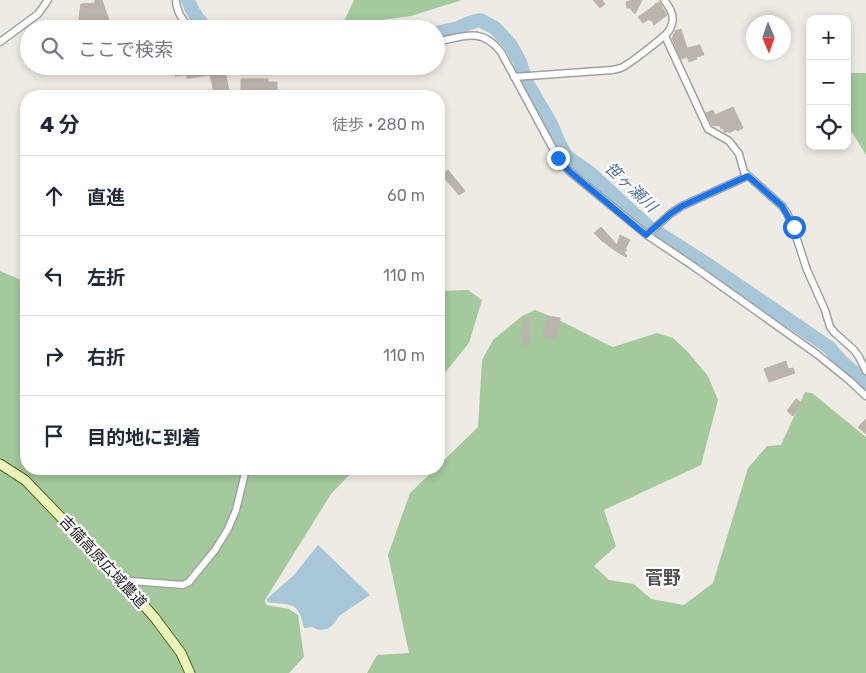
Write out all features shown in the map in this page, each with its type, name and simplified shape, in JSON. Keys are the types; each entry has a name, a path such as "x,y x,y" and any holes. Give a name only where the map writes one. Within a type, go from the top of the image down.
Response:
{"street":[{"path":"30,20 38,14 48,0"},
{"path":"176,0 176,6 183,20"},
{"path":"517,77 612,70 623,67 665,36 671,29 673,15 664,0"},
{"path":"0,42 20,27"},
{"path":"445,40 478,35 491,41 501,52 517,77 558,158 569,171 648,234 818,355 866,395"},
{"path":"665,36 708,129 723,137 734,148 744,172 776,201 786,213 794,227 807,270 825,310 830,327 854,350 866,371"},
{"path":"648,234 682,206 748,176"},
{"name":"吉備高原広域農道","path":"0,464 25,480 155,618 181,653 190,673"},
{"path":"124,584 130,581 183,585 189,582 215,550 228,529 236,510 245,475"}],"green space":[{"path":"354,0 462,0 411,16 382,20 344,20"},
{"path":"851,73 866,73 866,155 851,131"},
{"path":"0,271 20,279 20,475 349,475 331,494 265,600 266,605 289,609 298,615 304,657 289,673 0,673"},
{"path":"468,290 482,300 469,343 445,373 445,291"},
{"path":"535,310 613,347 657,333 673,338 688,352 708,376 718,400 701,465 604,510 616,546 594,566 609,580 634,584 651,599 684,605 713,583 748,468 767,446 781,445 805,392 812,393 866,437 866,673 367,673 377,655 409,653 388,555 410,493 429,475 445,475 445,459 478,427 482,360 493,340 522,316"}],"water":[{"path":"318,545 370,595 339,616 333,625 327,629 318,630 312,627 304,628 299,613 293,606 267,602 267,599 294,575"}],"building":[{"path":"95,0 102,0 109,20 79,20 81,4 95,3"},
{"path":"593,0 602,0 605,4 600,8"},
{"path":"642,0 635,14 630,8 627,8 626,2"},
{"path":"659,2 667,15 654,25 652,20 650,21 649,19 643,23 638,17"},
{"path":"681,29 687,48 700,45 704,55 696,57 697,59 689,62 687,57 681,59 672,38 675,31"},
{"path":"186,75 210,75 189,78"},
{"path":"210,75 225,75 229,90 214,90"},
{"path":"241,79 268,79 268,82 277,82 277,90 241,90"},
{"path":"733,107 743,128 729,133 728,131 725,133 720,126 712,125 706,113 713,110 715,115"},
{"path":"448,170 465,191 459,195 445,179 445,172"},
{"path":"601,227 617,245 620,235 630,240 625,249 627,250 624,252 626,257 603,242 594,233"},
{"path":"547,316 560,318 556,339 543,337"},
{"path":"525,318 529,318 530,344 524,345 521,334"},
{"path":"786,361 788,369 793,368 795,373 769,382 764,369"},
{"path":"796,399 802,403 793,416 787,411"},
{"path":"866,419 866,434 858,427"}],"waterway":[{"name":"笹ヶ瀬川","path":"188,0 199,20"},
{"name":"笹ヶ瀬川","path":"445,31 480,20 495,28 510,44 520,62 526,81 551,124 566,156 590,173 649,227 830,348 866,384"}],"district":[{"name":"菅野","path":"663,578"}],"route":[{"path":"558,158 569,171 646,235 682,206 748,176 782,206 794,227"}]}
